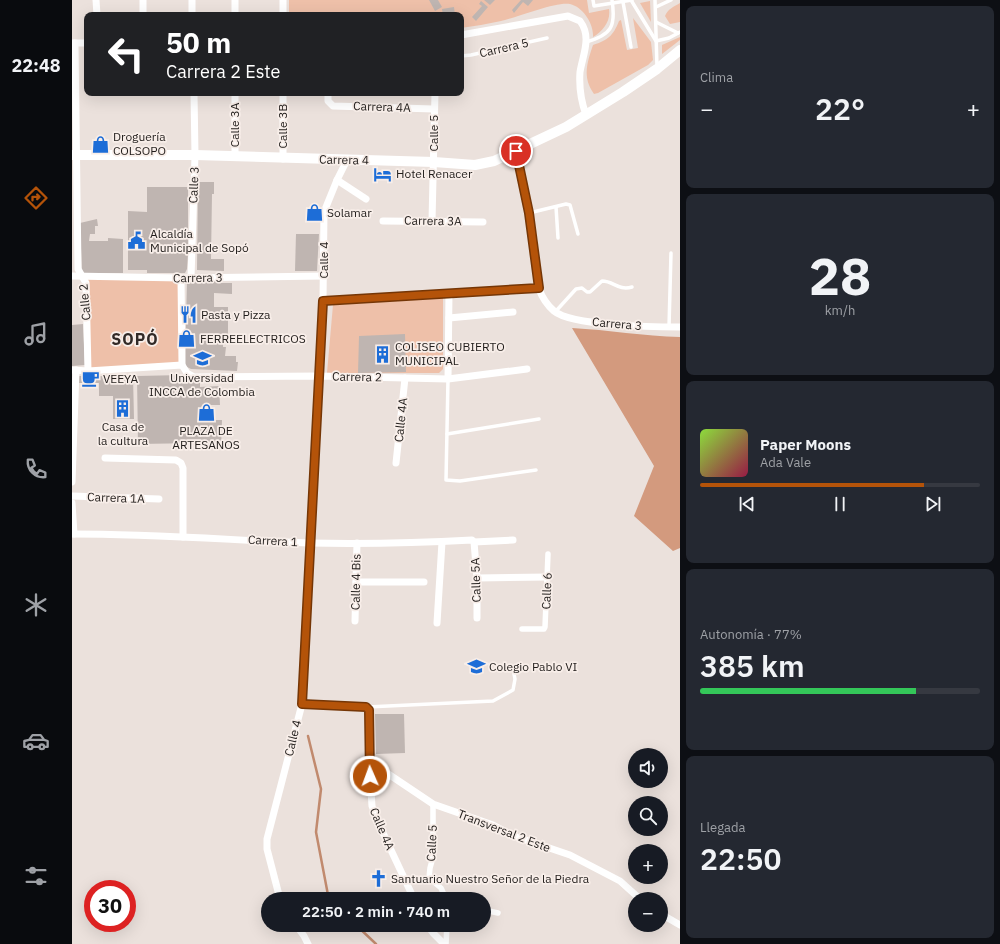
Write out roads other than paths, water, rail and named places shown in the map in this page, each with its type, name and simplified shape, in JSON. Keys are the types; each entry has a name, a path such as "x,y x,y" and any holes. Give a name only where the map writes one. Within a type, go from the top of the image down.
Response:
{"main road":[{"name":"Carrera 4","path":"74,155 195,155 283,159 434,162 475,165 494,161 566,127 657,69 680,50"}],"street":[{"path":"96,0 97,12"},
{"path":"143,0 143,12"},
{"path":"192,0 192,12"},
{"path":"235,0 235,12"},
{"path":"283,0 283,12"},
{"path":"464,34 568,16 580,20 585,31 586,42 580,73 581,97 586,115"},
{"name":"Calle 2","path":"74,43 74,155 78,269 86,283 88,371"},
{"name":"Calle 3","path":"191,278 195,155 194,96"},
{"name":"Calle 3A","path":"235,96 235,157"},
{"name":"Calle 3B","path":"283,96 283,159"},
{"name":"Carrera 4A","path":"328,96 328,101 333,106 434,109"},
{"name":"Calle 5","path":"432,221 435,96"},
{"path":"516,151 529,213 539,288 546,303 555,312"},
{"name":"Calle 4","path":"278,892 267,849 267,840 302,704 323,301 324,212 347,160"},
{"path":"337,180 366,199"},
{"name":"Carrera 3A","path":"384,221 483,222"},
{"name":"Carrera 3","path":"72,276 191,278 324,276"},
{"path":"72,482 74,370 88,371 182,365 181,278"},
{"path":"323,301 539,288"},
{"path":"448,379 449,293"},
{"path":"449,318 513,312"},
{"name":"Carrera 3","path":"555,312 563,316 598,323 680,327"},
{"name":"Carrera 2","path":"182,365 187,373 194,377 319,376 448,379 528,369"},
{"name":"Calle 4A","path":"396,463 405,378"},
{"path":"105,458 176,460 182,463 183,537"},
{"name":"Carrera 1A","path":"72,496 159,499"},
{"path":"72,503 73,534"},
{"name":"Carrera 1","path":"73,534 310,543 442,542 472,540 474,542 513,540"},
{"path":"437,623 442,542"},
{"name":"Calle 5A","path":"474,542 477,578 477,618"},
{"name":"Calle 4 Bis","path":"356,621 357,543"},
{"name":"Calle 6","path":"522,630 545,628 548,554"},
{"path":"477,578 548,577"},
{"path":"356,582 424,582"},
{"path":"302,704 366,707"},
{"name":"Calle 4A","path":"366,707 370,713 369,761 372,806 411,892"},
{"name":"Transversal 2 Este","path":"369,761 433,804 493,825 514,836 570,855 620,881 632,892"},
{"name":"Calle 5","path":"433,804 433,857 429,878 441,888 443,892"},
{"path":"491,912 498,913"},
{"path":"668,918 680,925"},
{"path":"301,932 308,944"},
{"path":"434,932 445,944"},
{"path":"445,944 446,932"}],"lane":[{"path":"593,0 594,6 613,1 623,2 632,0 656,41"},
{"path":"655,0 657,69"},
{"path":"656,7 671,0"},
{"path":"586,42 598,39 610,31 613,18 613,1"},
{"path":"623,2 631,47"},
{"path":"656,22 679,32"},
{"path":"656,41 663,40 679,32"},
{"name":"Carrera 5","path":"464,56 471,56 547,38"},
{"path":"529,213 566,204 570,205 578,234"},
{"path":"556,207 558,238"},
{"path":"669,327 671,253"},
{"path":"555,312 576,289 582,288 586,292 590,292 602,281 606,281 626,289 632,287"},
{"path":"448,379 446,480 460,481 536,470"},
{"path":"447,434 539,419"},
{"path":"366,707 493,701 512,690 515,679 513,669"}],"waterway":[{"path":"308,736 321,789 316,832 327,892"},
{"path":"363,932 376,944"}],"place":[{"name":"Droguería COLSOPO","path":"100,144"},
{"name":"Hotel Renacer","path":"383,174"},
{"name":"Solamar","path":"314,213"},
{"name":"Alcaldía Municipal de Sopó","path":"137,241"},
{"name":"Pasta y Pizza","path":"188,315"},
{"name":"FERREELECTRICOS","path":"187,339"},
{"name":"COLISEO CUBIERTO MUNICIPAL","path":"382,354"},
{"name":"Universidad INCCA de Colombia","path":"202,359"},
{"name":"VEEYA","path":"90,379"},
{"name":"Casa de la cultura","path":"123,408"},
{"name":"PLAZA DE ARTESANOS","path":"206,412"},
{"name":"Colegio Pablo VI","path":"476,667"},
{"name":"Santuario Nuestro Señor de la Piedra","path":"378,879"}],"district":[{"name":"SOPÓ","path":"135,339"}]}
